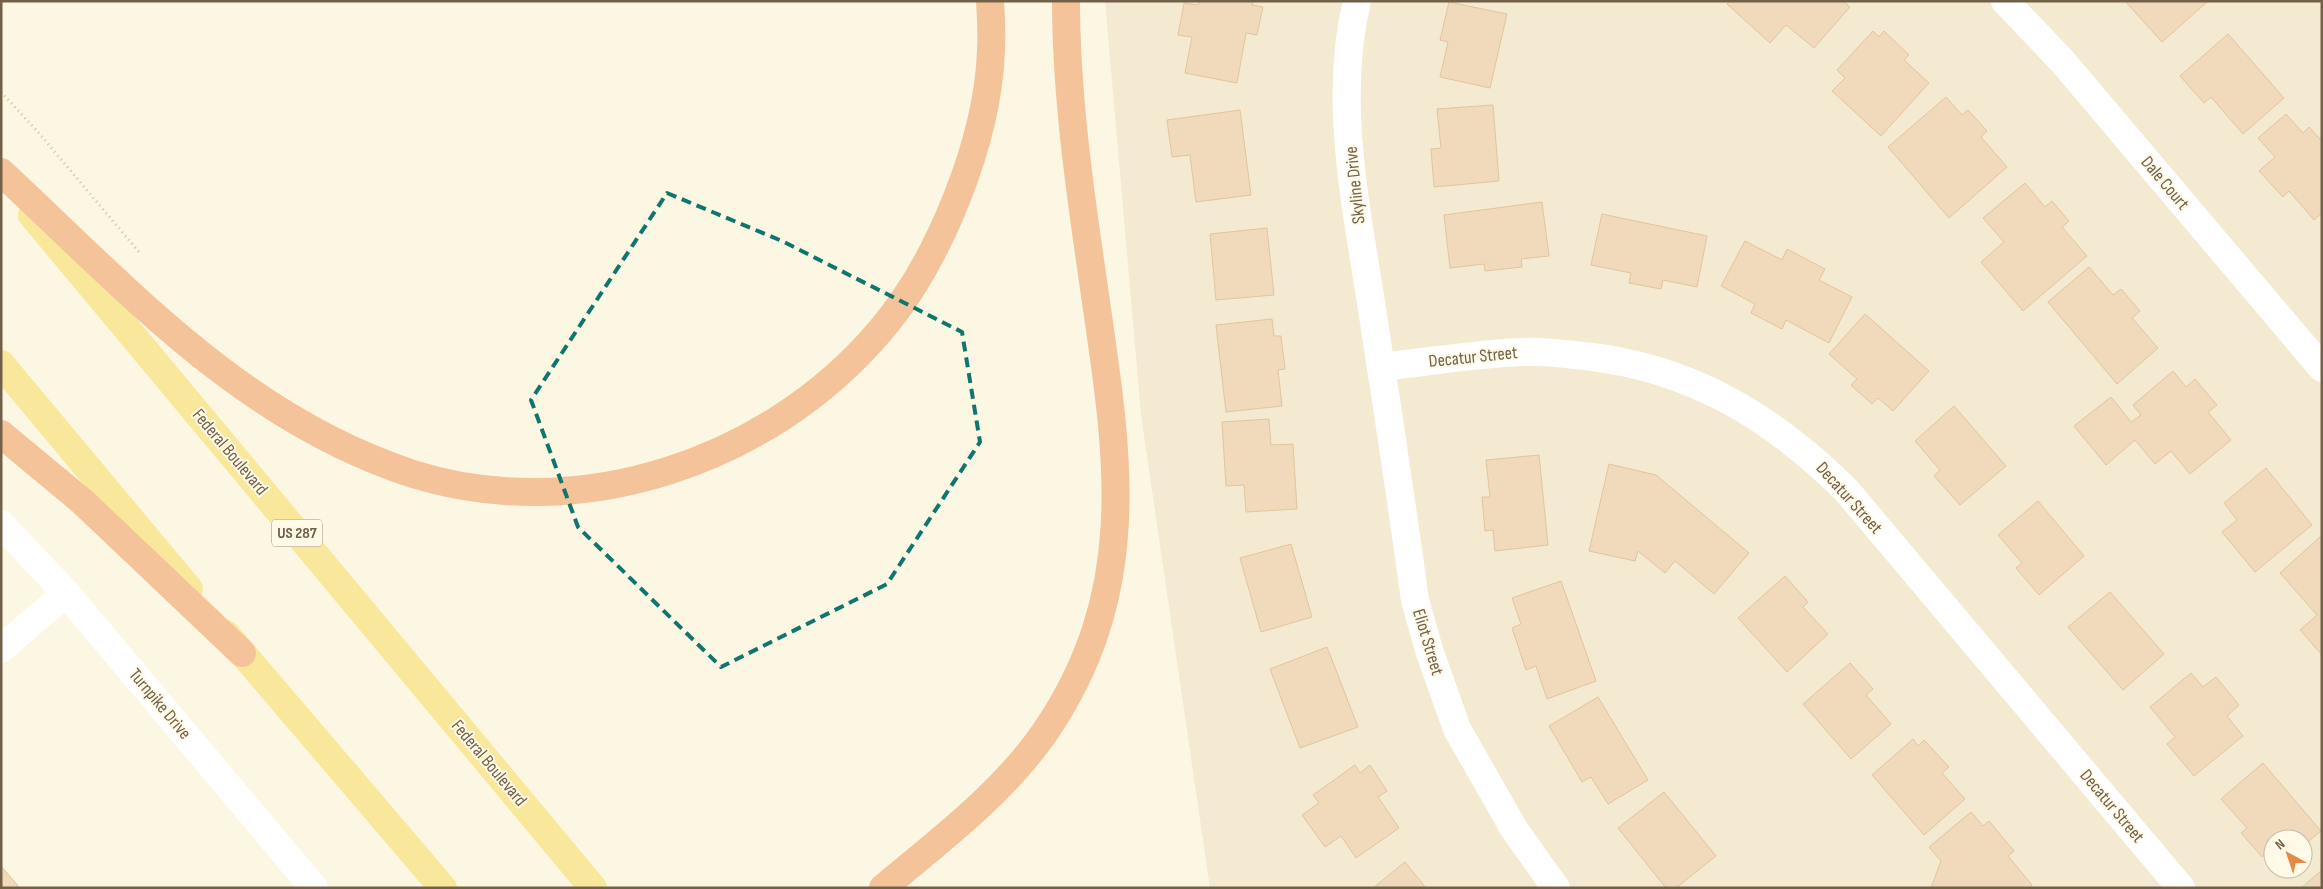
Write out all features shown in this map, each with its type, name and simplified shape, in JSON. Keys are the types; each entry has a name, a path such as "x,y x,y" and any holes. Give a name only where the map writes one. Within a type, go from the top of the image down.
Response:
{"highway":[{"path":"1,172 212,366 299,424 414,474 490,491 548,493 608,487 663,474 723,450 793,409 840,370 880,331 914,284 942,232 976,145 992,51 990,1"},
{"path":"884,888 964,820 1014,768 1044,733 1084,664 1105,598 1117,495 1116,457 1075,138 1066,1"},
{"path":"1,434 83,502 242,653"},
{"path":"914,888 964,820"}],"main road":[{"name":"Federal Boulevard","path":"1,177 593,888"},
{"path":"1,364 242,653 443,888"}],"street":[{"name":"Skyline Drive","path":"1357,1 1348,63 1347,100 1353,183 1381,367"},
{"name":"Dale Court","path":"2005,1 2063,62 2322,368"},
{"name":"Decatur Street","path":"1381,367 1520,352 1551,352 1614,360 1673,375 1731,400 1758,416 1814,459 1846,490 2181,888"},
{"name":"Eliot Street","path":"1381,367 1415,600 1428,650 1457,729 1514,829 1556,888"},
{"name":"Turnpike Drive","path":"1,524 66,594 314,888"},
{"path":"1,648 66,594"}],"path":[{"path":"1,92 38,132 143,257"}],"highlighted area":[{"path":"667,193 782,241 962,332 980,442 887,584 721,667 578,527 531,400"}],"shaded area":[{"path":"1105,1 2322,1 2322,888 1210,888 1141,415"}],"building":[{"path":"1199,1 1253,1 1252,5 1263,7 1257,35 1246,33 1237,83 1185,73 1192,37 1178,35 1184,3 1198,5"},
{"path":"1730,1 1843,1 1850,7 1814,48 1786,25 1770,43 1727,4"},
{"path":"2125,1 2206,1 2207,2 2162,42"},
{"path":"1449,2 1507,14 1490,88 1440,77 1448,42 1440,40"},
{"path":"1873,31 1879,37 1884,31 1909,55 1904,60 1929,83 1881,136 1832,91 1845,78 1837,70"},
{"path":"2228,34 2284,98 2243,134 2211,97 2204,103 2180,76"},
{"path":"1946,97 1962,115 1968,110 1987,131 1981,137 2007,167 1949,218 1888,147"},
{"path":"1493,105 1499,181 1434,187 1431,149 1441,148 1437,109"},
{"path":"1240,110 1251,195 1196,202 1190,155 1172,157 1167,120"},
{"path":"2286,114 2303,133 2309,127 2322,141 2322,213 2314,220 2289,191 2283,197 2259,171 2275,157 2258,138"},
{"path":"2025,183 2045,207 2052,201 2069,221 2062,227 2087,256 2023,311 1981,262 2004,242 1983,218"},
{"path":"1542,202 1549,256 1521,259 1522,267 1485,271 1484,264 1450,268 1444,215"},
{"path":"1602,214 1707,236 1697,287 1663,280 1661,289 1629,283 1631,273 1591,265"},
{"path":"1267,228 1274,295 1216,300 1210,234"},
{"path":"1745,241 1782,260 1787,249 1825,269 1819,280 1852,297 1829,343 1786,320 1782,329 1751,313 1755,304 1721,286"},
{"path":"2089,267 2113,295 2121,289 2140,311 2132,318 2158,348 2117,384 2048,302"},
{"path":"1865,314 1929,371 1893,411 1878,398 1872,404 1851,385 1857,379 1829,354"},
{"path":"1272,319 1274,336 1281,336 1285,369 1278,370 1282,406 1226,412 1216,325"},
{"path":"2173,371 2186,387 2195,379 2217,405 2208,412 2231,440 2190,474 2171,451 2155,464 2135,440 2106,465 2074,426 2111,397 2131,422 2141,415 2133,405"},
{"path":"1954,406 2006,466 1960,505 1934,476 1940,470 1915,441"},
{"path":"1269,419 1271,445 1293,444 1297,509 1246,512 1244,485 1226,486 1222,422"},
{"path":"1539,455 1548,545 1495,551 1493,530 1485,531 1482,497 1490,497 1486,460"},
{"path":"1609,464 1656,475 1749,553 1714,594 1675,561 1665,573 1638,551 1635,561 1589,551"},
{"path":"2266,468 2312,525 2255,572 2222,532 2237,520 2224,503"},
{"path":"2038,501 2084,556 2039,595 2016,568 2022,563 1998,535"},
{"path":"2320,537 2322,540 2322,655 2300,630 2317,615 2280,573"},
{"path":"1291,544 1312,617 1261,632 1240,558"},
{"path":"1785,576 1808,602 1803,607 1828,634 1787,672 1738,618"},
{"path":"1561,581 1596,681 1547,699 1536,666 1526,670 1512,628 1521,624 1512,598"},
{"path":"2110,592 2164,654 2123,690 2068,627"},
{"path":"1327,647 1358,727 1300,748 1270,669"},
{"path":"1850,663 1873,689 1866,695 1891,724 1851,759 1803,704"},
{"path":"2191,673 2203,687 2216,677 2239,705 2227,716 2243,736 2194,776 2167,744 2175,737 2150,707"},
{"path":"1598,697 1648,780 1608,804 1591,777 1582,782 1549,726"},
{"path":"1913,739 1918,746 1924,740 1949,767 1942,773 1965,799 1924,835 1872,775"},
{"path":"2263,763 2321,831 2313,838 2313,829 2263,829 2262,857 2241,833 2247,828 2221,799"},
{"path":"1355,765 1360,773 1370,765 1387,791 1378,797 1399,828 1356,858 1341,836 1325,847 1302,815 1319,803 1313,795"},
{"path":"1664,792 1716,856 1676,888 1666,888 1618,828"},
{"path":"1971,812 1983,826 1989,821 2014,851 2008,856 2032,885 2028,888 1931,888 1941,861 1929,847"},
{"path":"1405,862 1426,888 1373,888"},
{"path":"1,866 20,888 1,888"},
{"path":"2322,870 2322,888 2301,888 2313,879"}]}
